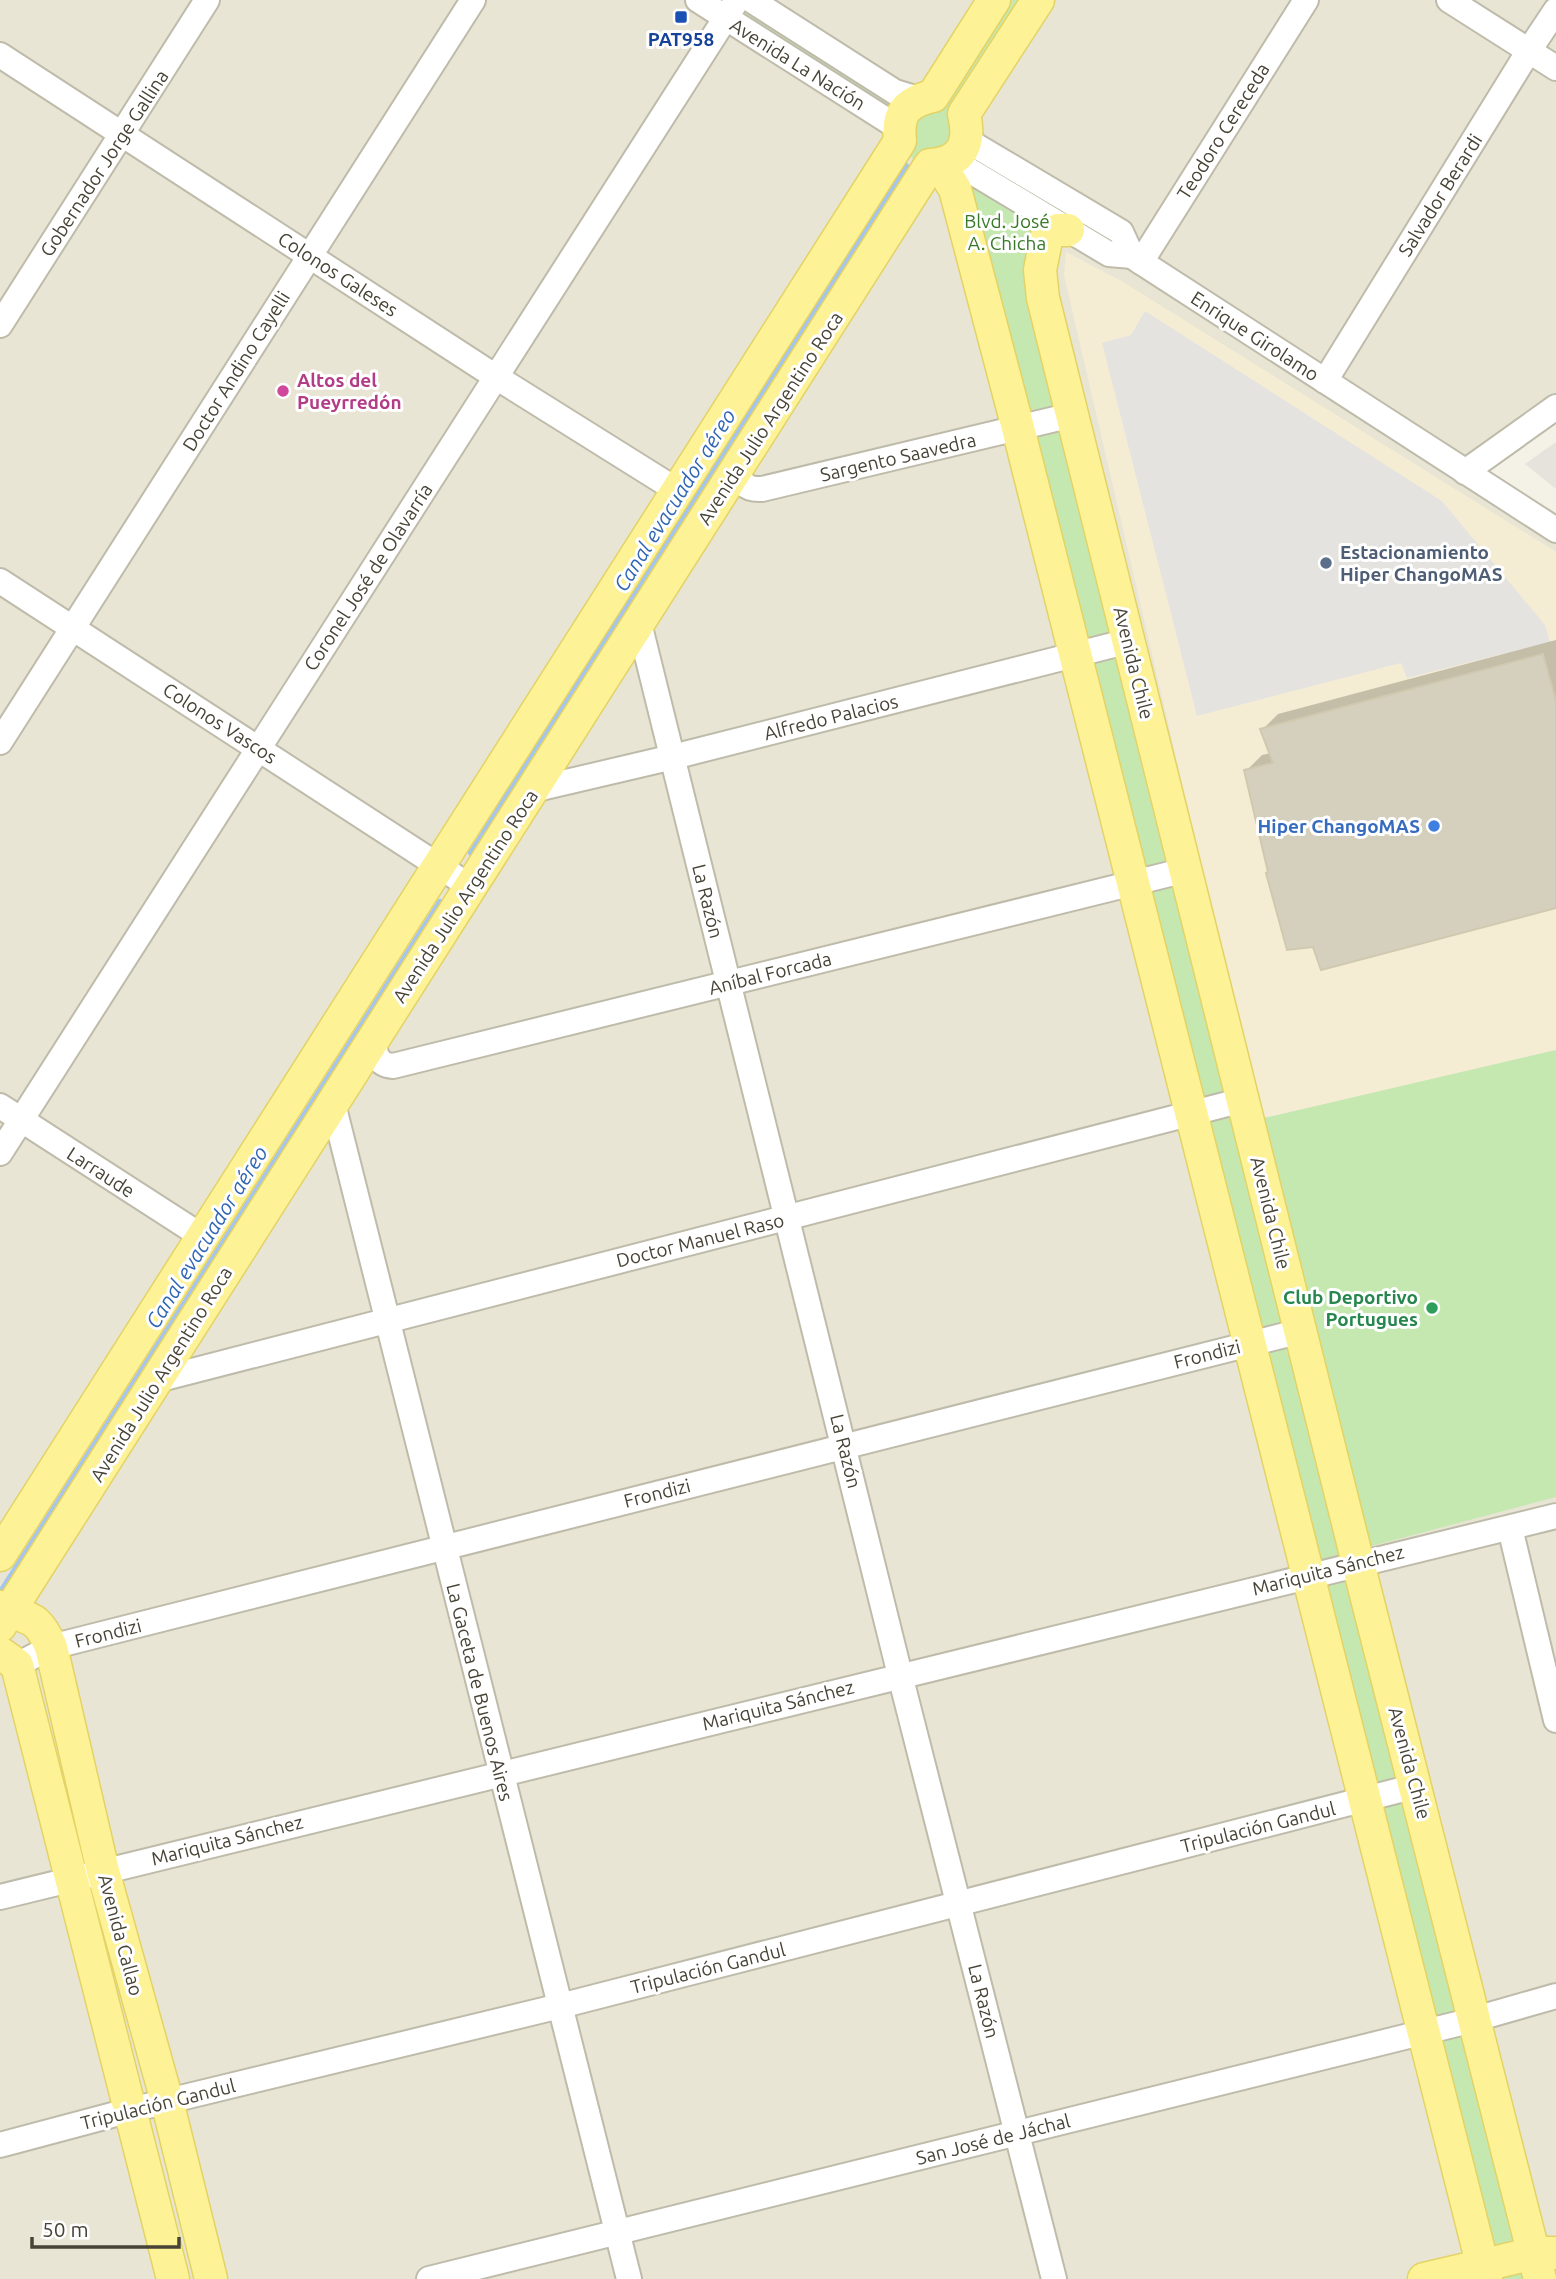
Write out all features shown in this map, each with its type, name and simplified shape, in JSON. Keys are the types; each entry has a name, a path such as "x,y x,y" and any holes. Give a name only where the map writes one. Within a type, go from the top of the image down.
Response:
{"main road":[{"name":"Avenida Julio Argentino Roca","path":"0,1555 678,491 899,134 904,111 925,98 994,0"},
{"name":"Avenida Julio Argentino Roca","path":"3,1615 157,1380 739,466 941,164 960,153 966,143 966,123 1038,0"},
{"path":"941,164 955,189 1018,428 1484,2272"},
{"name":"Avenida Chile","path":"1068,230 1058,230 1047,235 1040,270 1043,298 1357,1563 1475,2019 1547,2258"},
{"name":"Avenida Callao","path":"3,1615 31,1617 44,1631 51,1647 103,1871 167,2102 211,2279"},
{"name":"Avenida Callao","path":"9,1659 72,1879 173,2279"},
{"path":"1424,2279 1484,2272 1547,2258"}],"street":[{"name":"Gobernador Jorge Gallina","path":"0,325 207,0"},
{"name":"Doctor Andino Cayelli","path":"0,742 473,0"},
{"name":"Avenida La Nación","path":"698,0 731,9 899,134"},
{"name":"Avenida La Nación","path":"751,0 895,92 925,98"},
{"name":"Teodoro Cereceda","path":"1136,259 1306,0"},
{"path":"1448,0 1556,68"},
{"name":"Coronel José de Olavarría","path":"0,1153 731,9"},
{"name":"Salvador Berardi","path":"1325,382 1556,10"},
{"name":"Colonos Galeses","path":"0,55 496,377 678,491"},
{"path":"925,98 945,98 956,105 966,123"},
{"name":"Enrique Girolamo","path":"966,123 973,144 1121,232 1136,259 1556,530"},
{"path":"899,134 912,158 941,164 1109,254 1136,259"},
{"path":"1465,472 1556,407"},
{"name":"Sargento Saavedra","path":"739,466 738,475 744,485 750,489 762,489 1072,415"},
{"name":"Colonos Vascos","path":"0,581 471,887"},
{"name":"La Razón","path":"639,623 900,1675 1054,2279"},
{"name":"Alfredo Palacios","path":"532,790 673,757 1129,641"},
{"name":"Aníbal Forcada","path":"376,1037 374,1045 377,1057 386,1065 393,1066 1186,870"},
{"name":"Doctor Manuel Raso","path":"157,1380 1243,1100"},
{"name":"La Gaceta de Buenos Aires","path":"332,1104 629,2279"},
{"name":"Larraude","path":"0,1106 203,1237"},
{"name":"Frondizi","path":"9,1659 1301,1331"},
{"name":"Mariquita Sánchez","path":"0,1897 1306,1575 1556,1516"},
{"path":"1510,1528 1556,1720"},
{"name":"Tripulación Gandul","path":"0,2145 131,2110 560,2006 1416,1786"},
{"name":"San José de Jáchal","path":"429,2279 1475,2019 1556,1996"}],"shaded area":[{"path":"0,0 1556,0 1556,407 1465,472 1556,530 1556,2279 0,2279"},
{"path":"1066,252 1123,282 1556,552 1556,1050 1260,1119 1064,275"},
{"name":"Estacionamiento Hiper ChangoMAS","path":"1145,311 1442,501 1545,625 1550,642 1407,678 1401,663 1197,716 1102,343 1131,335"},
{"path":"1556,442 1556,489 1525,464"}],"green space":[{"name":"Blvd. José A. Chicha","path":"698,0 751,0 918,99 994,0 1038,0 968,132 1044,185 1132,256 1068,230 1042,252 1534,2252 1556,2253 1556,2279 1424,2279 1482,2265 955,189 912,158 900,141"},
{"name":"Club Deportivo Portugues","path":"1556,1050 1556,1497 1368,1547 1260,1119"}],"building":[{"path":"1543,654 1556,701 1556,908 1321,970 1313,947 1287,950 1266,873 1268,872 1244,770 1273,763 1260,729"}],"waterway":[{"name":"Canal evacuador aéreo","path":"471,853 906,166"},
{"name":"Canal evacuador aéreo","path":"2,1590 440,902"}],"place":[{"name":"PAT958","path":"681,17"},
{"name":"Altos del Pueyrredón","path":"283,391"},
{"name":"Estacionamiento Hiper ChangoMAS","path":"1326,563"},
{"name":"Hiper ChangoMAS","path":"1434,826"},
{"name":"Club Deportivo Portugues","path":"1432,1308"}]}
